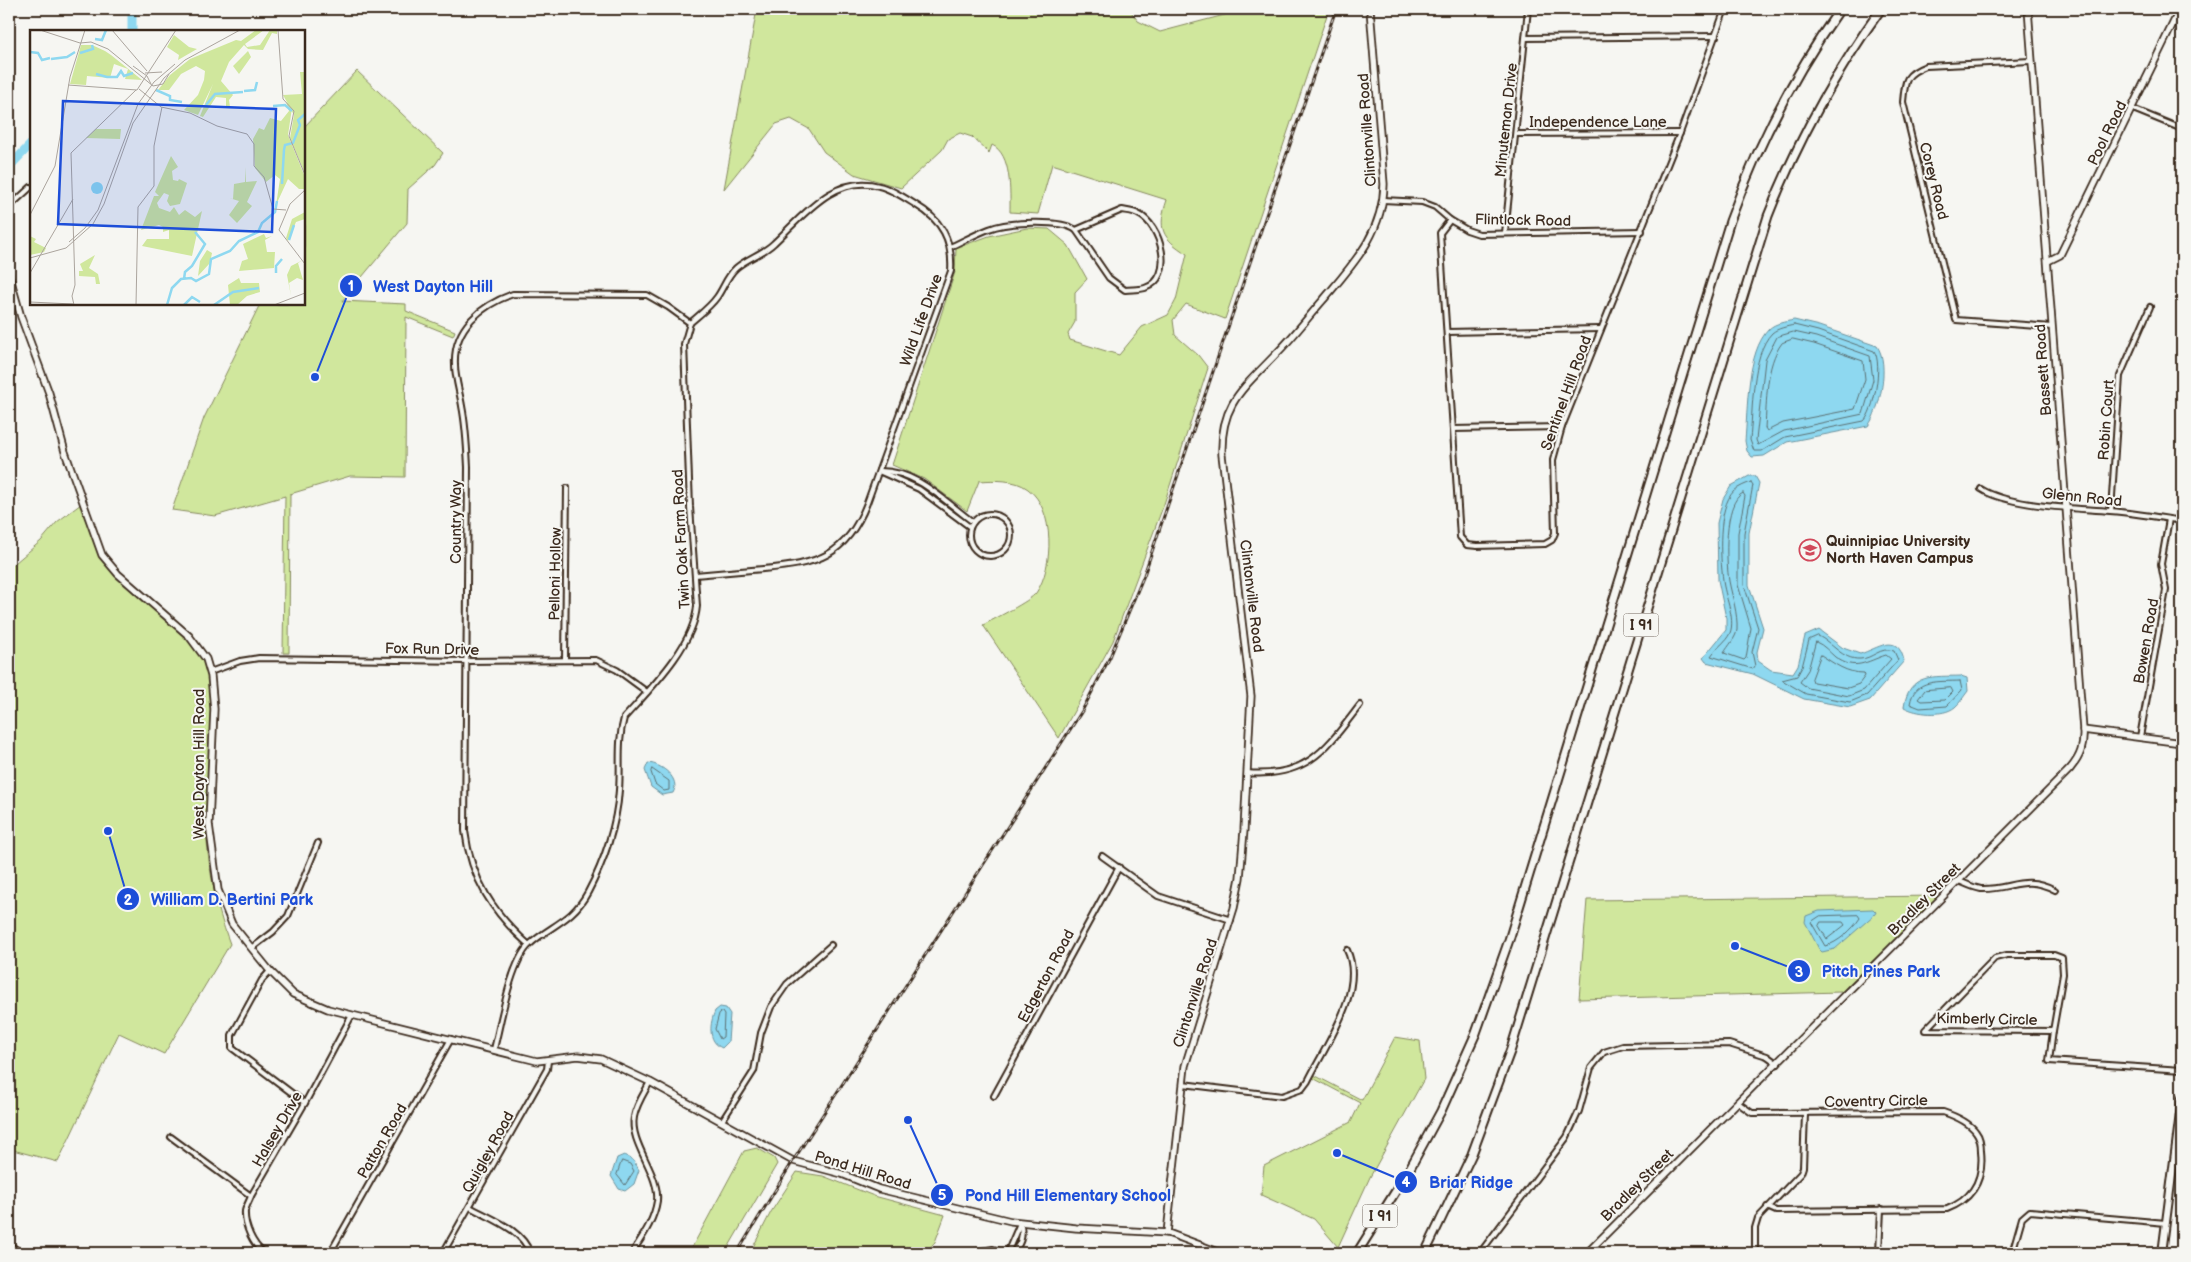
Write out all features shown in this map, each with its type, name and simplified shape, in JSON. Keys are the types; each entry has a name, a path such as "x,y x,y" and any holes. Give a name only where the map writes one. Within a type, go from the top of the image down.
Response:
{"highway":[{"name":"I 91","path":"1357,1253 1425,1141 1462,1066 1481,1020 1509,940 1732,215 1755,158 1780,107 1813,50 1840,9"},
{"name":"I 91","path":"1425,1253 1472,1154 1511,1049 1768,216 1790,163 1816,112 1847,58 1881,9"}],"main road":[{"path":"2162,1253 2181,1120 2182,1098"}],"street":[{"name":"Clintonville Road","path":"1167,1233 1183,1084 1192,1039 1231,920 1240,878 1251,696 1222,455 1224,424 1232,403 1240,390 1290,338 1359,258 1377,225 1383,200 1384,172 1370,9"},
{"name":"Minuteman Drive","path":"1505,233 1517,134 1528,9"},
{"name":"Sentinel Hill Road","path":"1450,220 1440,232 1459,532 1462,540 1467,545 1524,546 1545,544 1552,540 1555,533 1552,460 1562,427 1642,231 1725,9"},
{"name":"Bassett Road","path":"2028,9 2083,730"},
{"name":"Pool Road","path":"2048,261 2057,259 2060,255 2180,9"},
{"path":"1526,38 1716,36"},
{"name":"Corey Road","path":"2031,61 1926,66 1912,71 1904,83 1903,102 1956,320 2052,327"},
{"path":"2133,108 2182,129"},
{"name":"Independence Lane","path":"1517,134 1680,133"},
{"name":"Wild Life Drive","path":"690,323 718,296 738,267 772,246 820,200 849,186 880,186 912,202 938,222 950,247 951,271 879,471 854,532 844,544 826,556 793,566 695,575"},
{"path":"9,207 30,188"},
{"name":"Flintlock Road","path":"1383,200 1422,202 1435,207 1450,220 1467,230 1479,234 1642,231"},
{"path":"950,247 991,228 1018,224 1069,225 1076,230 1108,278 1125,290 1146,288 1158,278 1162,265 1162,246 1152,225 1138,214 1122,210 1114,212 1076,230"},
{"name":"West Dayton Hill Road","path":"9,274 21,317 49,393 65,452 102,555 118,574 196,644 203,653 210,672 214,720 209,824 214,867 227,916 270,971 302,1000 352,1016 537,1061 548,1061"},
{"name":"Country Way","path":"528,945 493,906 473,871 468,855 465,831 467,457 463,409 455,364 460,336 472,317 493,301 514,294 647,295 690,323"},
{"name":"Robin Court","path":"2111,511 2120,376 2150,307"},
{"name":"Twin Oak Farm Road","path":"494,1049 515,967 528,945 573,913 588,893 613,828 619,791 622,725 624,718 647,692 688,638 696,620 684,344 690,323"},
{"path":"1447,332 1601,329"},
{"path":"1452,429 1562,427"},
{"path":"879,471 890,470 922,482 971,525"},
{"path":"879,471 919,489 943,508 971,525"},
{"path":"919,489 922,482"},
{"name":"Pelloni Hollow","path":"565,660 567,488"},
{"name":"Glenn Road","path":"1981,489 1999,497 2066,509 2111,511 2182,521"},
{"path":"943,508 947,503"},
{"path":"988,514 1002,517 1007,522 1011,535 1007,548 996,555 985,555 976,552 969,539 971,525 981,515 988,514"},
{"name":"Bowen Road","path":"2140,737 2166,590 2161,564 2169,519"},
{"name":"Fox Run Drive","path":"210,672 240,661 259,658 466,661 596,660 617,670 647,692"},
{"path":"1247,773 1280,774 1306,762 1326,747 1360,705"},
{"path":"2083,730 2182,743"},
{"name":"Bradley Street","path":"1587,1253 1778,1064 2076,761 2084,742 2083,730"},
{"path":"252,948 273,932 288,916 318,843"},
{"path":"1102,856 1158,896 1231,920"},
{"name":"Edgerton Road","path":"994,1096 1119,867"},
{"path":"1959,881 1982,889 2022,882 2042,884 2055,890"},
{"path":"722,1121 754,1071 761,1033 771,1007 786,984 831,945"},
{"path":"1183,1084 1282,1096 1302,1089 1351,995 1352,962 1347,950"},
{"name":"Kimberly Circle","path":"2053,1031 1925,1030 1995,958 2007,954 2054,955 2062,958 2064,962 2049,1061 2182,1070"},
{"path":"270,971 262,980 232,1035 232,1048 305,1103"},
{"name":"Halsey Drive","path":"264,1253 257,1248 248,1230 246,1211 252,1196 352,1016"},
{"name":"Patton Road","path":"330,1253 451,1039"},
{"path":"1480,1253 1567,1137 1580,1110 1591,1068 1596,1059 1607,1050 1623,1046 1729,1044 1767,1056 1778,1064"},
{"name":"Pond Hill Road","path":"548,1061 578,1056 593,1057 614,1064 800,1164 842,1174 870,1186 984,1216 1020,1223 1167,1233 1221,1253"},
{"name":"Quigley Road","path":"442,1253 547,1070 548,1061"},
{"path":"632,1253 654,1216 657,1200 656,1189 636,1133 633,1118 650,1082"},
{"name":"Coventry Circle","path":"1738,1103 1752,1114 1943,1112 1966,1123 1977,1133 1981,1146 1982,1174 1970,1196 1959,1205 1947,1209 1776,1210 1767,1207"},
{"path":"1755,1253 1755,1228 1758,1218 1801,1173 1805,1114"},
{"path":"170,1137 252,1196"},
{"path":"470,1207 519,1235 528,1245 530,1253"},
{"path":"1879,1253 1881,1209"},
{"path":"2012,1253 2022,1218 2030,1211 2166,1222"},
{"path":"1008,1253 1020,1223"},
{"path":"970,1253 994,1249 1008,1253 1016,1249 1021,1241 1022,1231 1020,1223"},
{"path":"13,1247 21,1253"}],"green space":[{"path":"757,9 1129,9 1138,21 1160,32 1232,13 1268,9 1329,9 1225,319 1186,304 1173,320 1175,335 1198,355 1208,368 1164,504 1113,641 1059,738 983,625 1032,596 1036,593 1042,582 1046,569 1049,539 1043,510 1037,498 1028,489 1017,483 998,480 979,481 967,511 924,479 892,465 955,272 956,248 989,236 1027,228 1049,229 1068,245 1087,279 1075,292 1075,322 1068,334 1070,340 1119,355 1142,327 1168,315 1176,300 1187,254 1172,243 1164,232 1162,218 1167,200 1052,164 1038,214 1010,212 1009,175 1003,157 999,150 992,145 989,153 972,137 960,133 948,139 942,150 901,188 854,174 824,152 809,129 791,119 776,124 724,189"},
{"path":"357,71 443,153 435,165 408,189 407,223 342,301 406,304 406,311 455,331 453,336 406,317 405,477 350,476 290,494 289,653 283,653 285,496 215,516 172,510 204,418 260,305 305,305 305,126"},
{"path":"81,504 102,561 185,636 195,647 206,668 211,701 211,721 206,833 216,897 230,944 164,1054 119,1033 58,1162 9,1149 9,568 41,541 57,522"},
{"path":"1938,896 1841,992 1579,999 1587,900"},
{"path":"1395,1037 1420,1041 1424,1079 1370,1177 1338,1247 1314,1219 1261,1195 1264,1166 1351,1122 1360,1103 1313,1078 1314,1075 1362,1100"},
{"path":"757,1148 774,1158 777,1164 725,1253 689,1253 744,1151"},
{"path":"797,1172 823,1176 874,1196 945,1215 935,1242 925,1253 750,1253 771,1212"}],"water":[{"path":"1794,320 1819,326 1877,346 1883,364 1880,398 1868,426 1787,442 1764,456 1752,457 1747,451 1745,441 1748,398 1752,366 1756,352 1761,339 1771,327"},
{"path":"1749,476 1755,476 1759,483 1749,533 1749,585 1763,628 1757,652 1758,661 1771,670 1793,673 1798,665 1805,636 1819,630 1843,648 1860,654 1886,644 1892,644 1901,652 1904,661 1870,700 1850,707 1804,699 1753,674 1706,662 1703,658 1726,630 1726,618 1718,580 1717,523 1723,499 1731,486"},
{"path":"1961,676 1967,678 1968,691 1957,705 1950,710 1930,713 1904,707 1911,688 1917,682 1932,677"},
{"path":"648,763 659,766 669,773 675,788 673,793 662,795 651,787 645,770"},
{"path":"1873,909 1876,912 1875,914 1835,949 1822,952 1805,922 1806,916 1819,911"},
{"path":"720,1007 726,1008 730,1014 728,1042 722,1048 714,1041 711,1031 715,1011"},
{"path":"624,1155 633,1160 639,1170 634,1184 625,1191 619,1189 611,1176 617,1158"}],"waterway":[{"path":"132,9 132,30"},
{"path":"9,167 30,145"}],"railway":[{"path":"737,1253 793,1161 1082,711 1110,657 1144,575 1336,9"}],"place":[{"name":"West Dayton Hill","path":"315,377"},
{"name":"Quinnipiac University North Haven Campus","path":"1810,550"},
{"name":"William D. Bertini Park","path":"108,831"},
{"name":"Pitch Pines Park","path":"1735,946"},
{"name":"Pond Hill Elementary School","path":"908,1120"},
{"name":"Briar Ridge","path":"1337,1153"}]}
